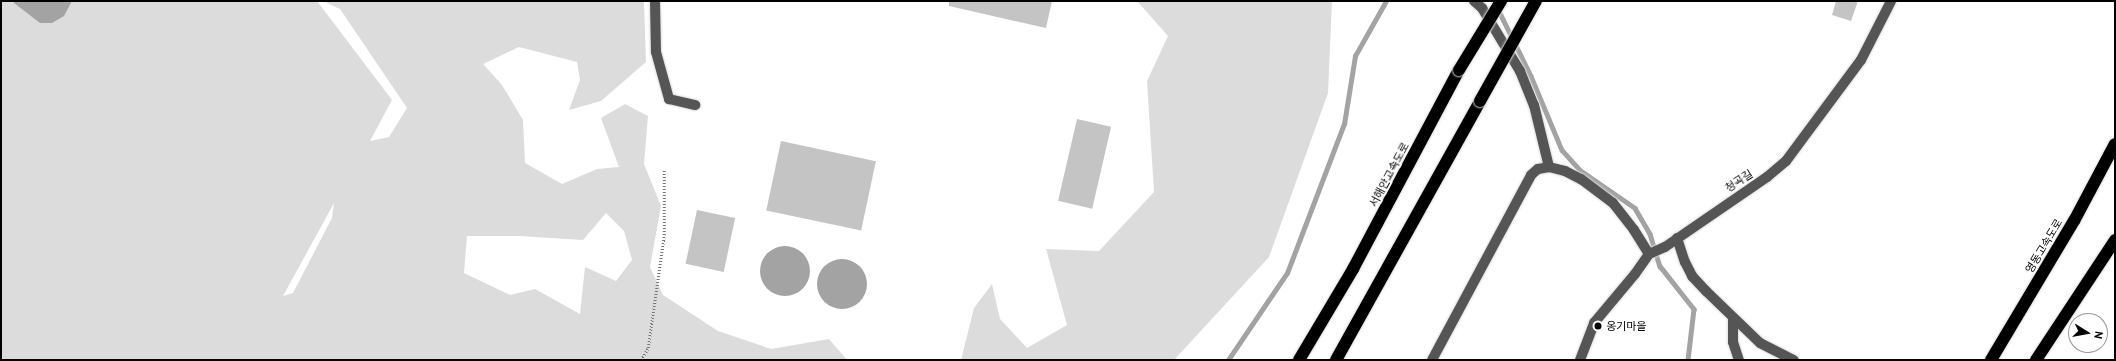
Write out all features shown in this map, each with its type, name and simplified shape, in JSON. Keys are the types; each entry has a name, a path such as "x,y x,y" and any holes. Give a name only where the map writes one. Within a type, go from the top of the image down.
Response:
{"highway":[{"name":"서해안고속도로","path":"1300,360 1353,269 1459,70 1501,1"},
{"path":"1336,360 1536,1"},
{"name":"영동고속도로","path":"1991,360 2074,221 2115,144"},
{"path":"2036,360 2115,240"}],"street":[{"path":"655,1 656,52 668,99 695,105"},
{"path":"1474,1 1482,8 1520,71 1534,105 1549,167"},
{"name":"청곡길","path":"1580,360 1594,323 1635,274 1649,254 1665,247 1767,177 1786,161 1861,60 1891,1"},
{"path":"1432,360 1530,175 1538,169 1549,167 1581,179 1613,203 1634,230 1649,254"},
{"path":"1677,238 1685,262 1692,276 1760,343 1794,360"},
{"path":"1733,318 1733,342 1739,360"}],"path":[{"path":"641,360 648,348 664,235 664,169"}],"shaded area":[{"path":"1,1 317,1 392,100 370,141 389,137 407,108 340,9 323,1 644,1 646,62 601,101 569,110 580,80 577,62 519,47 483,64 502,85 523,120 525,163 562,184 597,169 619,167 601,118 625,104 648,116 644,164 661,206 650,267 663,295 718,331 771,349 829,339 847,360 1,360","holes":["334,203 332,218 293,293 283,296","606,213 624,231 632,260 616,281 585,267 580,314 535,289 510,295 464,273 467,236 519,236 583,240"]},
{"path":"14,1 72,1 64,16 52,23 40,23 14,3"},
{"path":"1137,1 1332,1 1328,93 1269,257 1174,360 961,360 974,308 992,284 1000,319 1027,348 1067,325 1046,249 1099,251 1154,192 1147,81 1168,36"},
{"path":"785,246 794,248 805,257 810,271 808,280 799,291 785,296 776,294 765,285 760,271 762,262 771,251"},
{"path":"842,259 851,261 862,270 867,284 865,293 856,304 842,309 833,307 822,298 817,284 819,275 828,264"}],"building":[{"path":"949,1 1052,1 1046,28 949,6"},
{"path":"1836,1 1858,1 1851,21 1832,15"},
{"path":"1077,119 1111,127 1092,209 1058,201"},
{"path":"781,141 876,161 861,231 766,210"},
{"path":"697,210 735,218 724,272 686,264"}],"waterway":[{"path":"1228,360 1287,273 1344,124 1355,56 1386,1"},
{"path":"1498,9 1531,76 1562,150 1580,170 1635,208 1650,234 1660,266 1694,309 1688,360"}],"place":[{"name":"옹기마을","path":"1598,326"}]}
